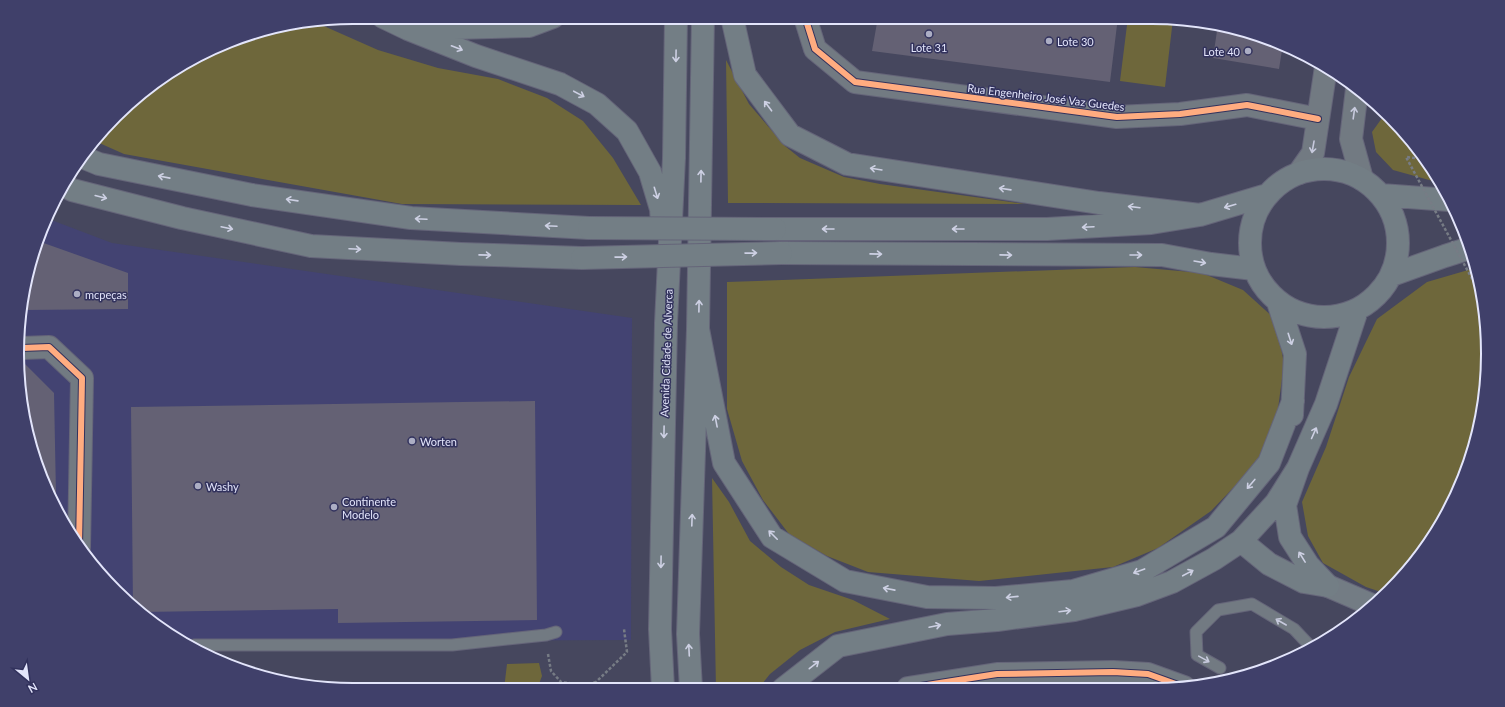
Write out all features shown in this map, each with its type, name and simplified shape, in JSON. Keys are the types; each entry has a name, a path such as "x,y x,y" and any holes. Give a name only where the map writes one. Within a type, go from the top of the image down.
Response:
{"main road":[{"path":"398,24 476,56 560,84 597,104 627,132 650,172 661,209 666,324"},
{"path":"408,29 529,26 534,24"},
{"name":"Avenida Cidade de Alverca","path":"663,683 660,628 666,324 674,158 676,24"},
{"path":"691,683 688,634 698,329 703,24"},
{"path":"734,24 745,75 790,135 847,164 1099,203 1200,215"},
{"path":"88,159 99,164 252,195 411,218 590,228 1046,229 1151,223 1200,215 1267,195"},
{"path":"1321,169 1342,171 1362,179 1381,195 1392,213 1398,234 1398,255 1392,276 1377,296 1357,310 1337,317 1316,318 1296,313 1278,302 1264,288 1254,269 1250,250 1250,231 1256,212 1267,195 1282,182 1299,173 1321,169"},
{"path":"69,188 182,218 311,246 461,254 582,258 781,253 1162,255 1211,264 1254,269"},
{"path":"1381,195 1443,200"},
{"path":"1392,276 1465,250"},
{"path":"1241,541 1244,518 1280,468 1291,436 1295,354 1278,302"},
{"path":"1328,586 1308,565 1290,537 1285,505 1298,468 1326,404 1357,310"},
{"path":"698,329 724,463 772,537 845,581 927,596 996,598 1073,591 1142,571 1216,526 1269,463 1293,401"},
{"path":"790,683 838,646 947,624 997,620 1074,610 1136,595 1172,582 1214,559 1241,541 1276,503 1298,468"},
{"path":"1241,541 1269,564 1304,582 1328,586 1367,603"}],"street":[{"name":"Rua Engenheiro José Vaz Guedes","path":"807,24 815,48 855,82 1117,118 1180,114 1247,105 1318,119"},
{"path":"1299,173 1312,153 1325,74"},
{"path":"1356,95 1351,138 1362,179"},
{"path":"24,348 49,347 82,378 79,536"},
{"path":"972,683 1113,672 1157,683"}],"lane":[{"path":"1220,668 1197,655 1196,632 1218,610 1252,604 1294,629 1308,643"},
{"path":"200,645 452,645 546,635 556,632"}],"path":[{"path":"1417,158 1406,157 1473,279"},
{"path":"593,683 596,682 627,652 624,630"},
{"path":"556,632 548,653 551,671 561,682 567,683"}],"shaded area":[{"path":"1127,24 1172,25 1165,87 1120,81"},
{"path":"323,26 378,50 438,68 498,79 547,98 583,121 613,158 641,205 402,204 124,154 100,143 136,106 170,80 208,58 248,41 289,30"},
{"path":"726,60 749,104 785,146 800,158 844,177 880,184 1025,204 728,203"},
{"path":"1382,119 1413,153 1432,181 1393,170 1376,152 1372,132"},
{"path":"52,220 112,243 632,318 631,640 195,642 153,615 136,601 106,571 80,537 68,518 49,480 35,439 27,397 24,354 25,332 30,289 35,268"},
{"path":"1135,267 1202,273 1243,290 1276,320 1284,364 1277,416 1256,464 1211,511 1158,548 1113,567 979,581 868,572 827,556 789,534 763,500 742,461 727,409 727,282"},
{"path":"1470,269 1478,310 1481,354 1475,418 1464,459 1456,480 1437,518 1413,554 1399,571 1379,591 1366,587 1323,563 1308,536 1302,502 1326,447 1349,377 1377,319 1427,282"},
{"path":"712,478 729,502 750,541 781,567 809,585 853,600 890,619 835,632 800,650 770,674 763,683 716,683"},
{"path":"539,663 542,676 539,683 505,683 507,664"}],"building":[{"name":"Lote 30","path":"877,24 1117,24 1110,82 872,51"},
{"name":"Lote 40","path":"1217,30 1257,41 1282,51 1279,69 1213,58"},
{"path":"43,243 128,273 128,309 27,310 30,289"},
{"path":"24,363 54,393 56,495 41,459 35,439 27,397"},
{"name":"Continente Modelo","path":"535,401 537,620 338,623 338,609 149,612 133,598 131,407"}],"cycle path":[{"path":"807,24 815,49 855,82 1117,117 1180,114 1247,105 1318,119"},
{"path":"24,348 49,347 82,378 79,536"},
{"path":"940,683 997,674 1113,672 1148,674 1170,682"}],"place":[{"name":"Lote 31","path":"929,34"},
{"name":"Lote 30","path":"1049,41"},
{"name":"Lote 40","path":"1248,51"},
{"name":"mcpeças","path":"77,294"},
{"name":"Worten","path":"412,441"},
{"name":"Washy","path":"198,486"},
{"name":"Continente Modelo","path":"334,507"}]}
